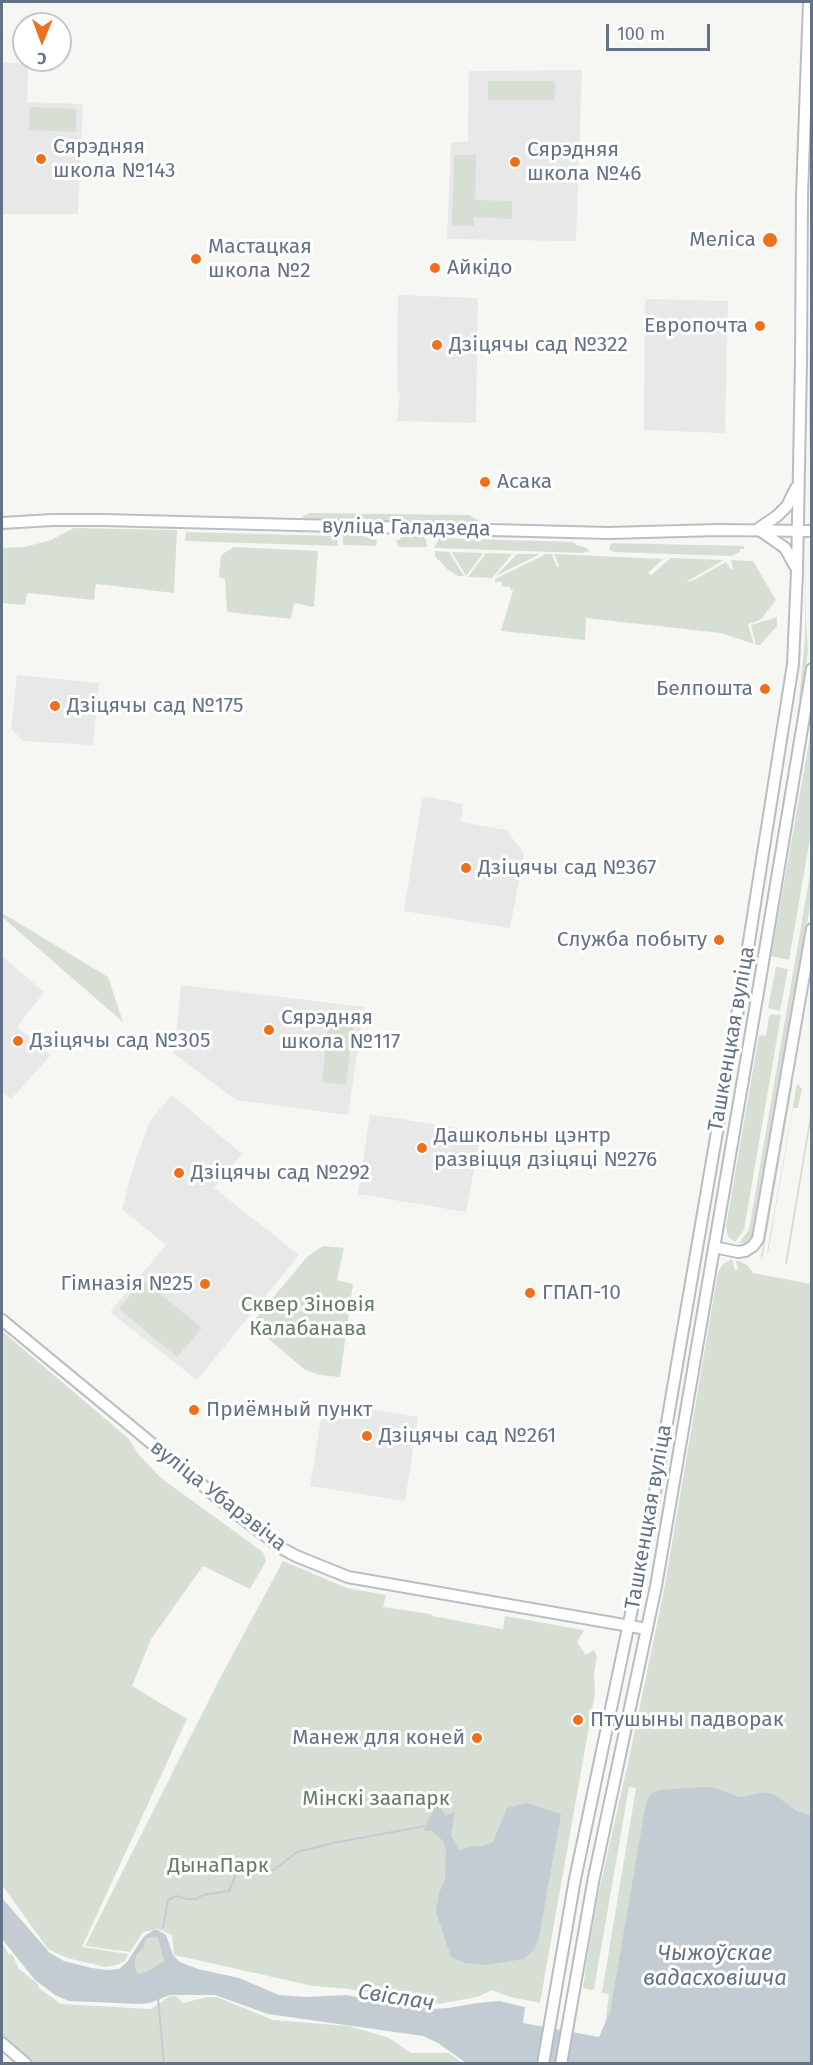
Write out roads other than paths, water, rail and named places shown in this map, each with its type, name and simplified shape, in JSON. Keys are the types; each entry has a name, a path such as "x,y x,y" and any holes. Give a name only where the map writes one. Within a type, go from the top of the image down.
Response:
{"main road":[{"name":"Ташкенцкая вуліца","path":"543,2064 575,1879 648,1533 787,711 793,664 797,572 802,209 809,2"},
{"path":"797,572 785,548 758,529 787,506 799,481"},
{"name":"вуліца Галадзеда","path":"2,523 52,520 114,521 608,534 758,529 812,531"},
{"name":"Ташкенцкая вуліца","path":"561,2064 594,1877 647,1629 808,714 812,669"},
{"path":"787,711 808,714"},
{"path":"697,1244 738,1252 753,1246 758,1239 812,929"},
{"name":"вуліца Убарэвіча","path":"2,1320 248,1522 283,1549 296,1556 348,1577 647,1629"},
{"path":"2,2043 26,2064"}],"water":[{"name":"Чыжоўскае вадасховішча","path":"716,1788 740,1797 764,1792 774,1794 797,1811 811,1815 811,2063 466,2063 438,2043 423,2036 268,2014 215,1995 170,1995 150,2003 139,2004 69,2001 55,1995 35,1980 2,1939 2,1898 50,1953 64,1961 92,1968 119,1969 127,1962 144,1936 158,1930 166,1935 173,1955 180,1962 198,1969 239,1978 279,1995 307,1997 345,1995 432,2009 499,2001 525,2007 523,2023 599,2037 610,2012 646,1803 651,1794 659,1790","holes":["155,1937 158,1939 164,1961 138,1974 135,1967 136,1956 146,1940"]},
{"path":"527,1803 561,1814 539,1937 534,1950 524,1959 486,1965 465,1963 451,1957 436,1912 439,1893 445,1880 446,1851 443,1841 432,1831 424,1831 425,1826 435,1807 440,1807 446,1816 455,1811 451,1836 459,1850 483,1846 493,1842 507,1808"}],"waterway":[{"path":"163,1928 168,1900 176,1896 196,1899 203,1895 229,1891 235,1877 233,1869 236,1860 242,1862 248,1872 256,1867 261,1871 274,1870 297,1852 425,1826"},
{"path":"158,1998 164,2064"}],"place":[{"name":"Сярэдняя школа №143","path":"41,159"},
{"name":"Сярэдняя школа №46","path":"515,162"},
{"name":"Меліса","path":"770,240"},
{"name":"Мастацкая школа №2","path":"196,259"},
{"name":"Айкідо","path":"435,268"},
{"name":"Европочта","path":"760,326"},
{"name":"Дзіцячы сад №322","path":"437,345"},
{"name":"Асака","path":"485,482"},
{"name":"Белпошта","path":"765,689"},
{"name":"Дзіцячы сад №175","path":"55,706"},
{"name":"Дзіцячы сад №367","path":"466,868"},
{"name":"Служба побыту","path":"719,940"},
{"name":"Сярэдняя школа №117","path":"269,1030"},
{"name":"Дзіцячы сад №305","path":"18,1041"},
{"name":"Дашкольны цэнтр развіцця дзіцяці №276","path":"422,1148"},
{"name":"Дзіцячы сад №292","path":"179,1173"},
{"name":"Гімназія №25","path":"205,1284"},
{"name":"ГПАП-10","path":"530,1293"},
{"name":"Приёмный пункт","path":"194,1410"},
{"name":"Дзіцячы сад №261","path":"367,1436"},
{"name":"Птушыны падворак","path":"578,1720"},
{"name":"Манеж для коней","path":"477,1738"}],"park label":[{"name":"Сквер Зіновія Калабанава","path":"308,1317"},
{"name":"Мінскі заапарк","path":"376,1799"},
{"name":"ДынаПарк","path":"218,1866"}],"water label":[{"name":"Свіслач","path":"396,1998"}]}
